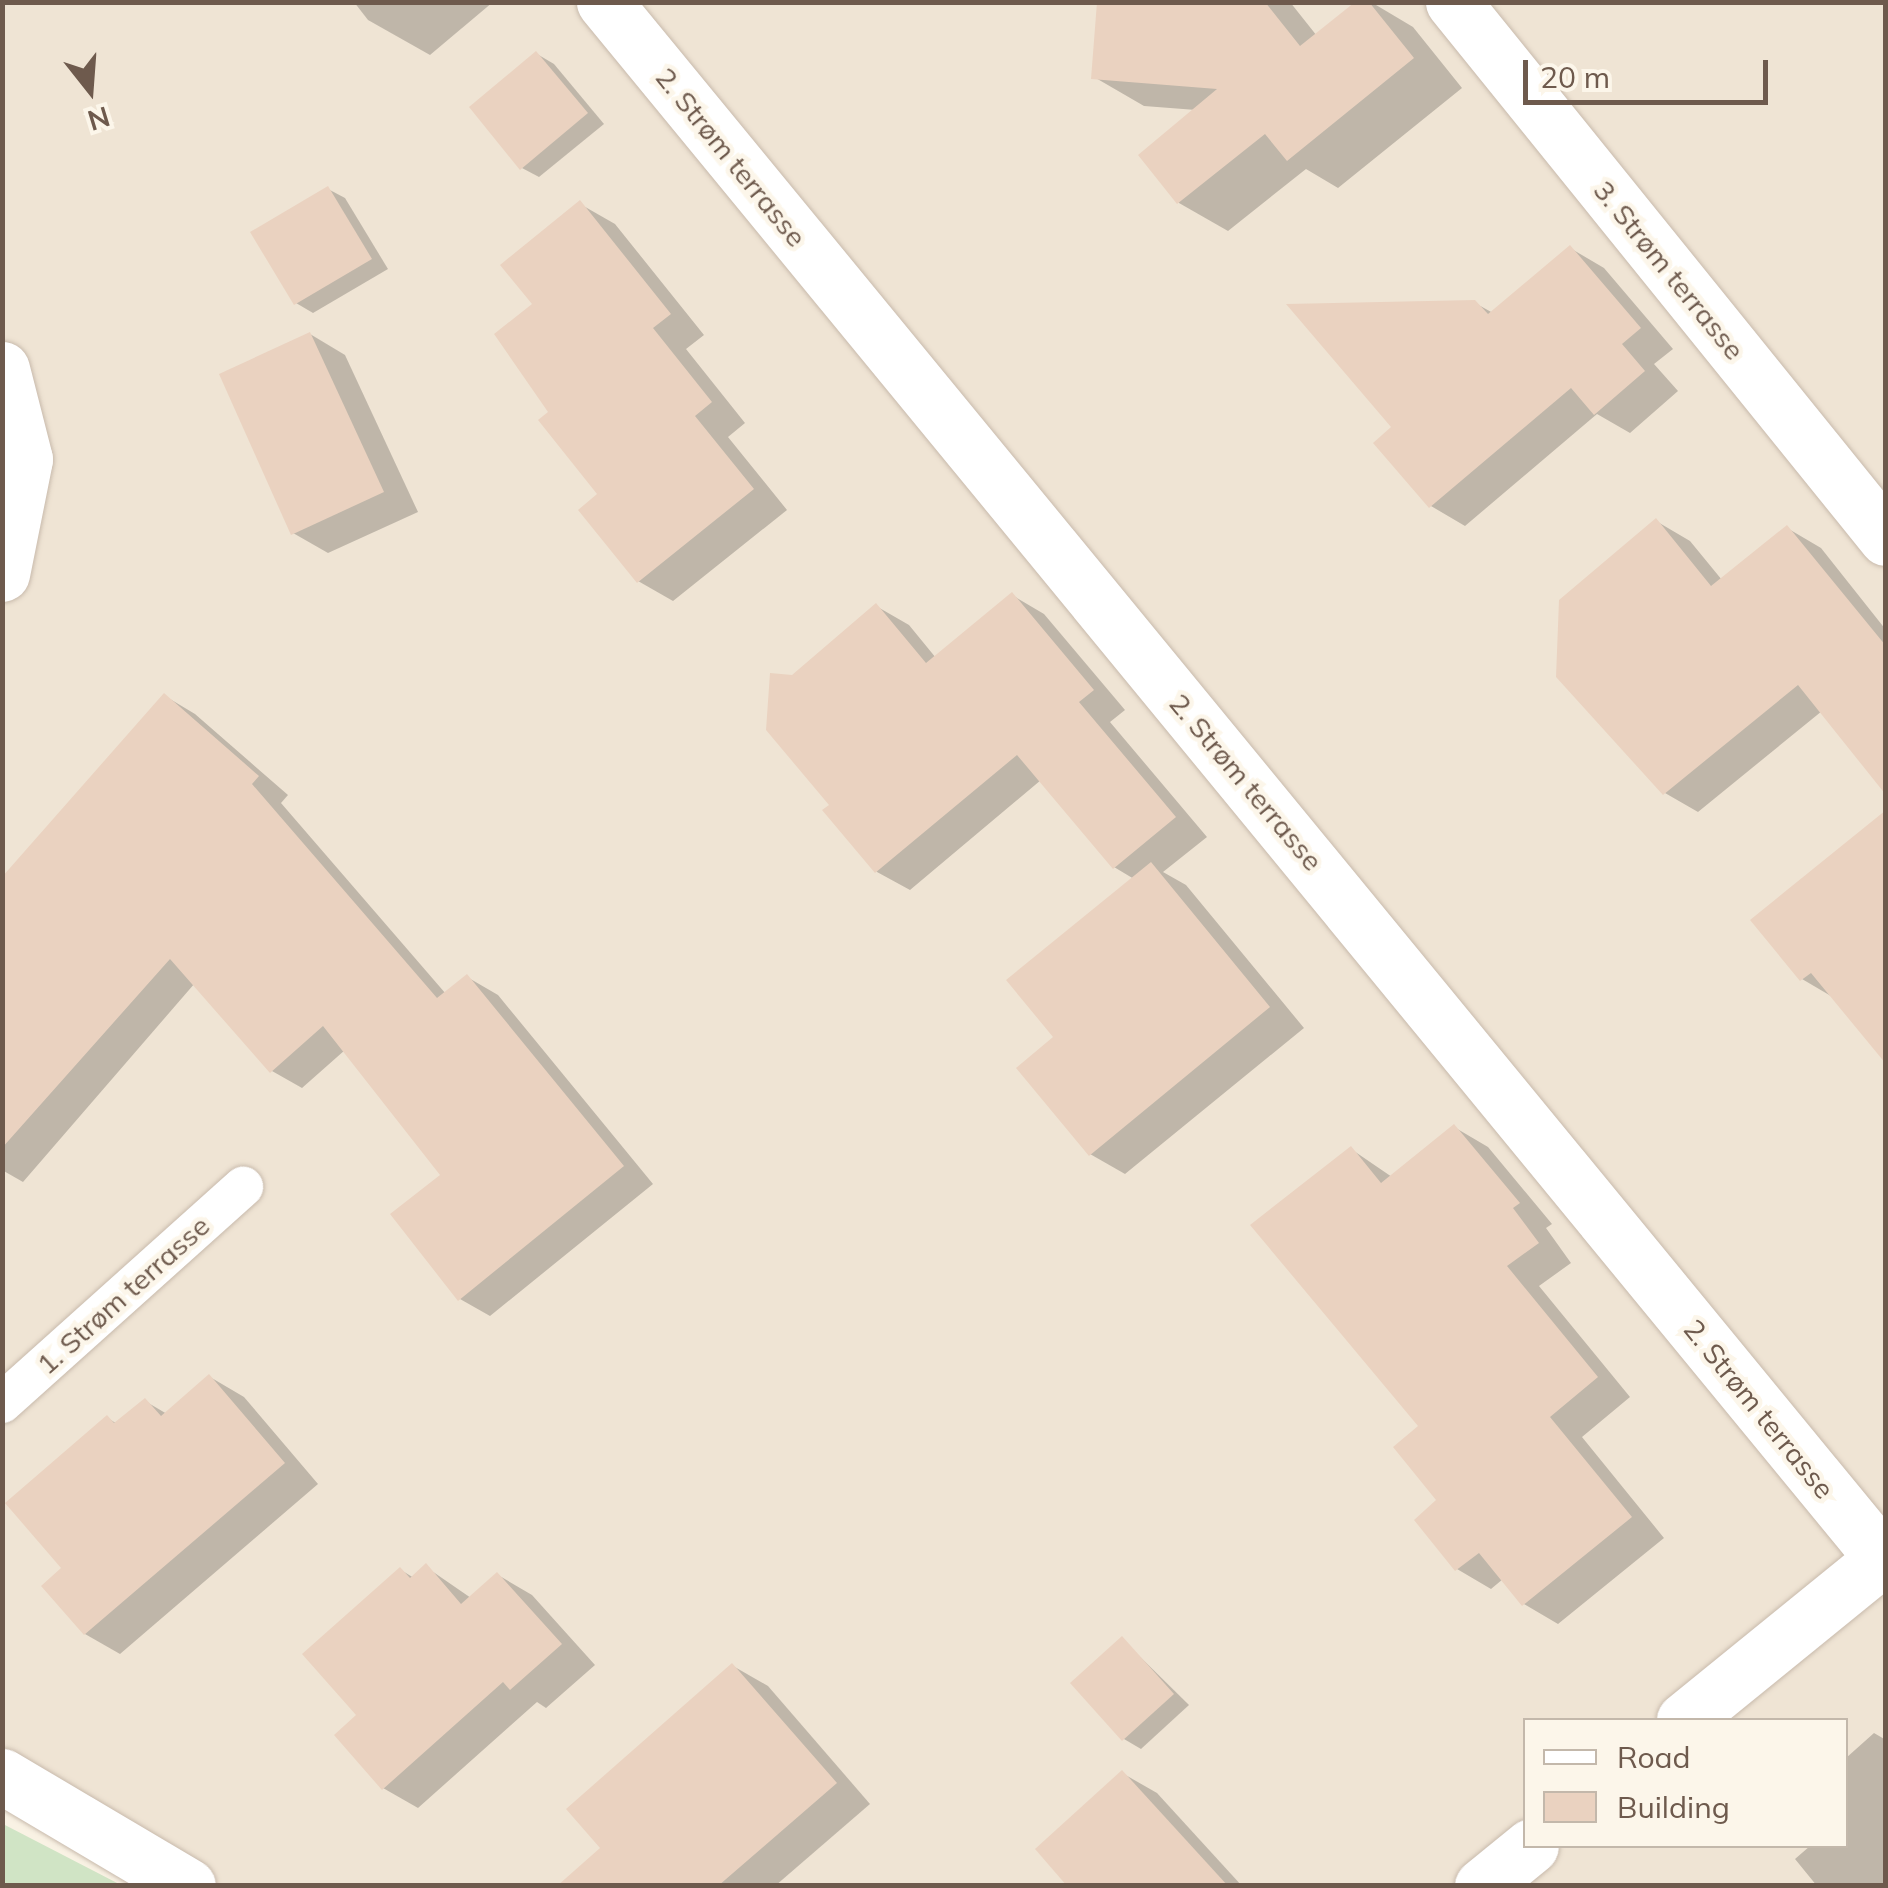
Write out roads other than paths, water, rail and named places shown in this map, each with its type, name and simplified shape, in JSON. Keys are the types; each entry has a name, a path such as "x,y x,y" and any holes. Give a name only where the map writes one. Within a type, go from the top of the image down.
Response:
{"main road":[{"name":"2. Strøm terrasse","path":"604,2 1884,1561"},
{"name":"3. Strøm terrasse","path":"1453,2 1886,538"},
{"path":"2,369 25,459 2,574"},
{"path":"1687,1718 1884,1561"},
{"path":"2,1776 188,1886"},
{"path":"1482,1886 1529,1848"}],"lane":[{"name":"1. Strøm terrasse","path":"2,1403 244,1188"}]}
